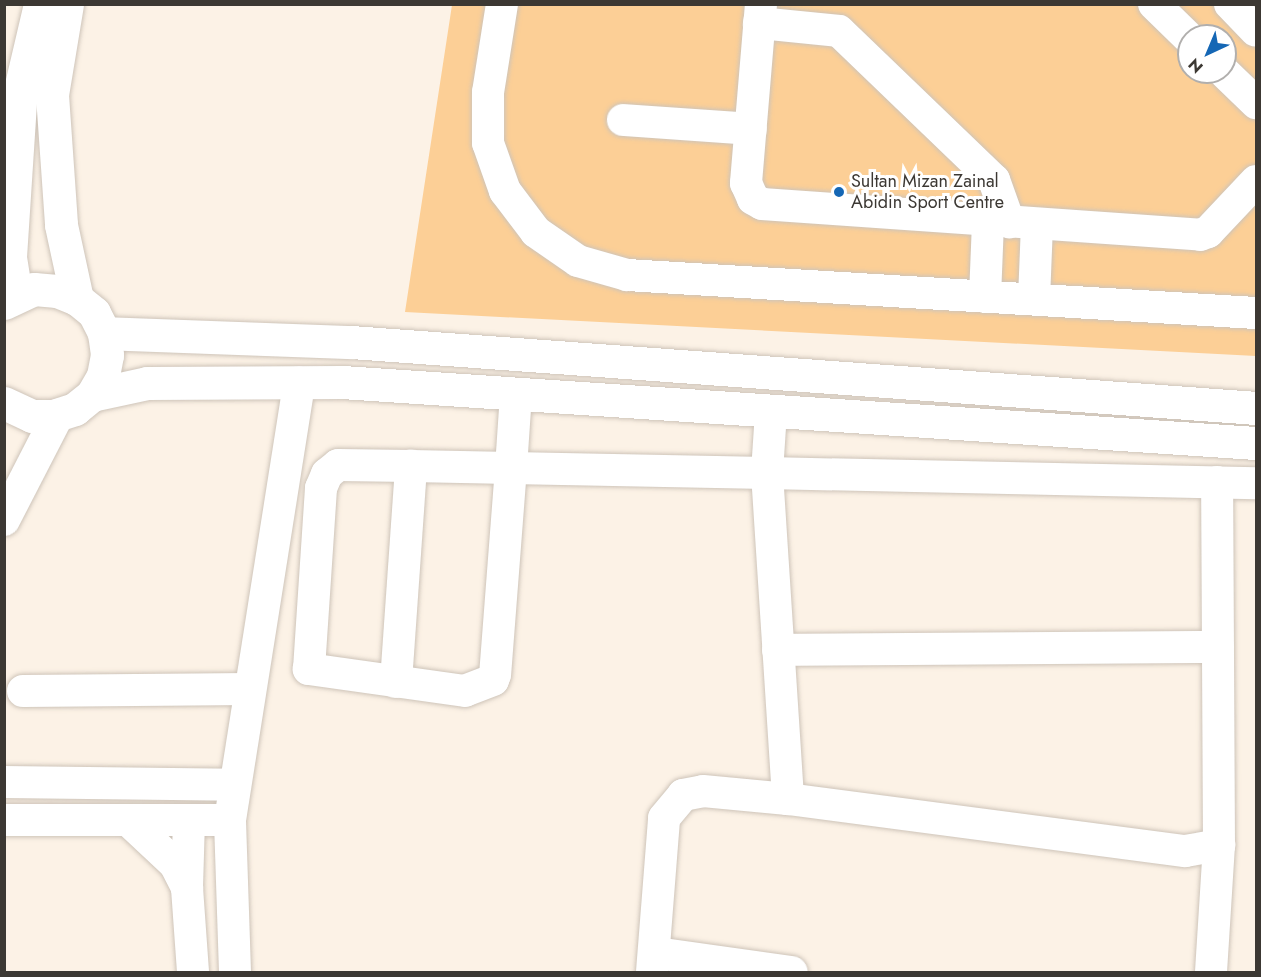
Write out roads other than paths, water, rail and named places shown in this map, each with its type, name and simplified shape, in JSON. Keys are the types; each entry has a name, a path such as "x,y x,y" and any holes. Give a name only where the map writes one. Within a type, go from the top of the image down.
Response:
{"main road":[{"path":"4,403 32,416 58,415 75,409 92,395 105,368 104,333 94,313 77,299 57,291 34,290 10,299 11,238 21,85 40,4"},
{"path":"67,4 52,95 61,225 77,299"},
{"path":"104,333 351,342 1257,408"},
{"path":"92,395 147,383 299,382 516,394 1257,443"}],"street":[{"path":"502,4 488,92 488,143 505,191 536,232 578,261 627,275 1257,313"},
{"path":"1154,4 1177,26"},
{"path":"1230,4 1257,31"},
{"path":"1034,300 1011,222 994,180 839,31 818,16 760,14 746,183 753,199 762,204 1011,222 1200,235 1208,232 1257,181"},
{"path":"1237,84 1257,103"},
{"path":"623,120 751,129"},
{"path":"985,297 1011,222"},
{"path":"235,972 230,820 299,382"},
{"path":"516,394 512,468 495,674 486,684 465,691 309,669 321,488 327,474 338,465 411,466 512,468 766,473 1217,482 1257,483"},
{"path":"771,412 766,473 788,799"},
{"path":"4,520 58,415"},
{"path":"396,682 411,466"},
{"path":"1211,972 1220,845 1217,482"},
{"path":"282,487 321,488"},
{"path":"778,650 1218,646"},
{"path":"23,691 250,689"},
{"path":"4,782 235,785"},
{"path":"792,972 654,963 664,818 683,795 703,791 788,799 1185,851 1220,845"},
{"path":"4,820 230,820"},
{"path":"128,820 175,864 188,902 180,972"},
{"path":"189,820 188,902 193,972"}],"place":[{"name":"Sultan Mizan Zainal Abidin Sport Centre","path":"839,192"}]}
